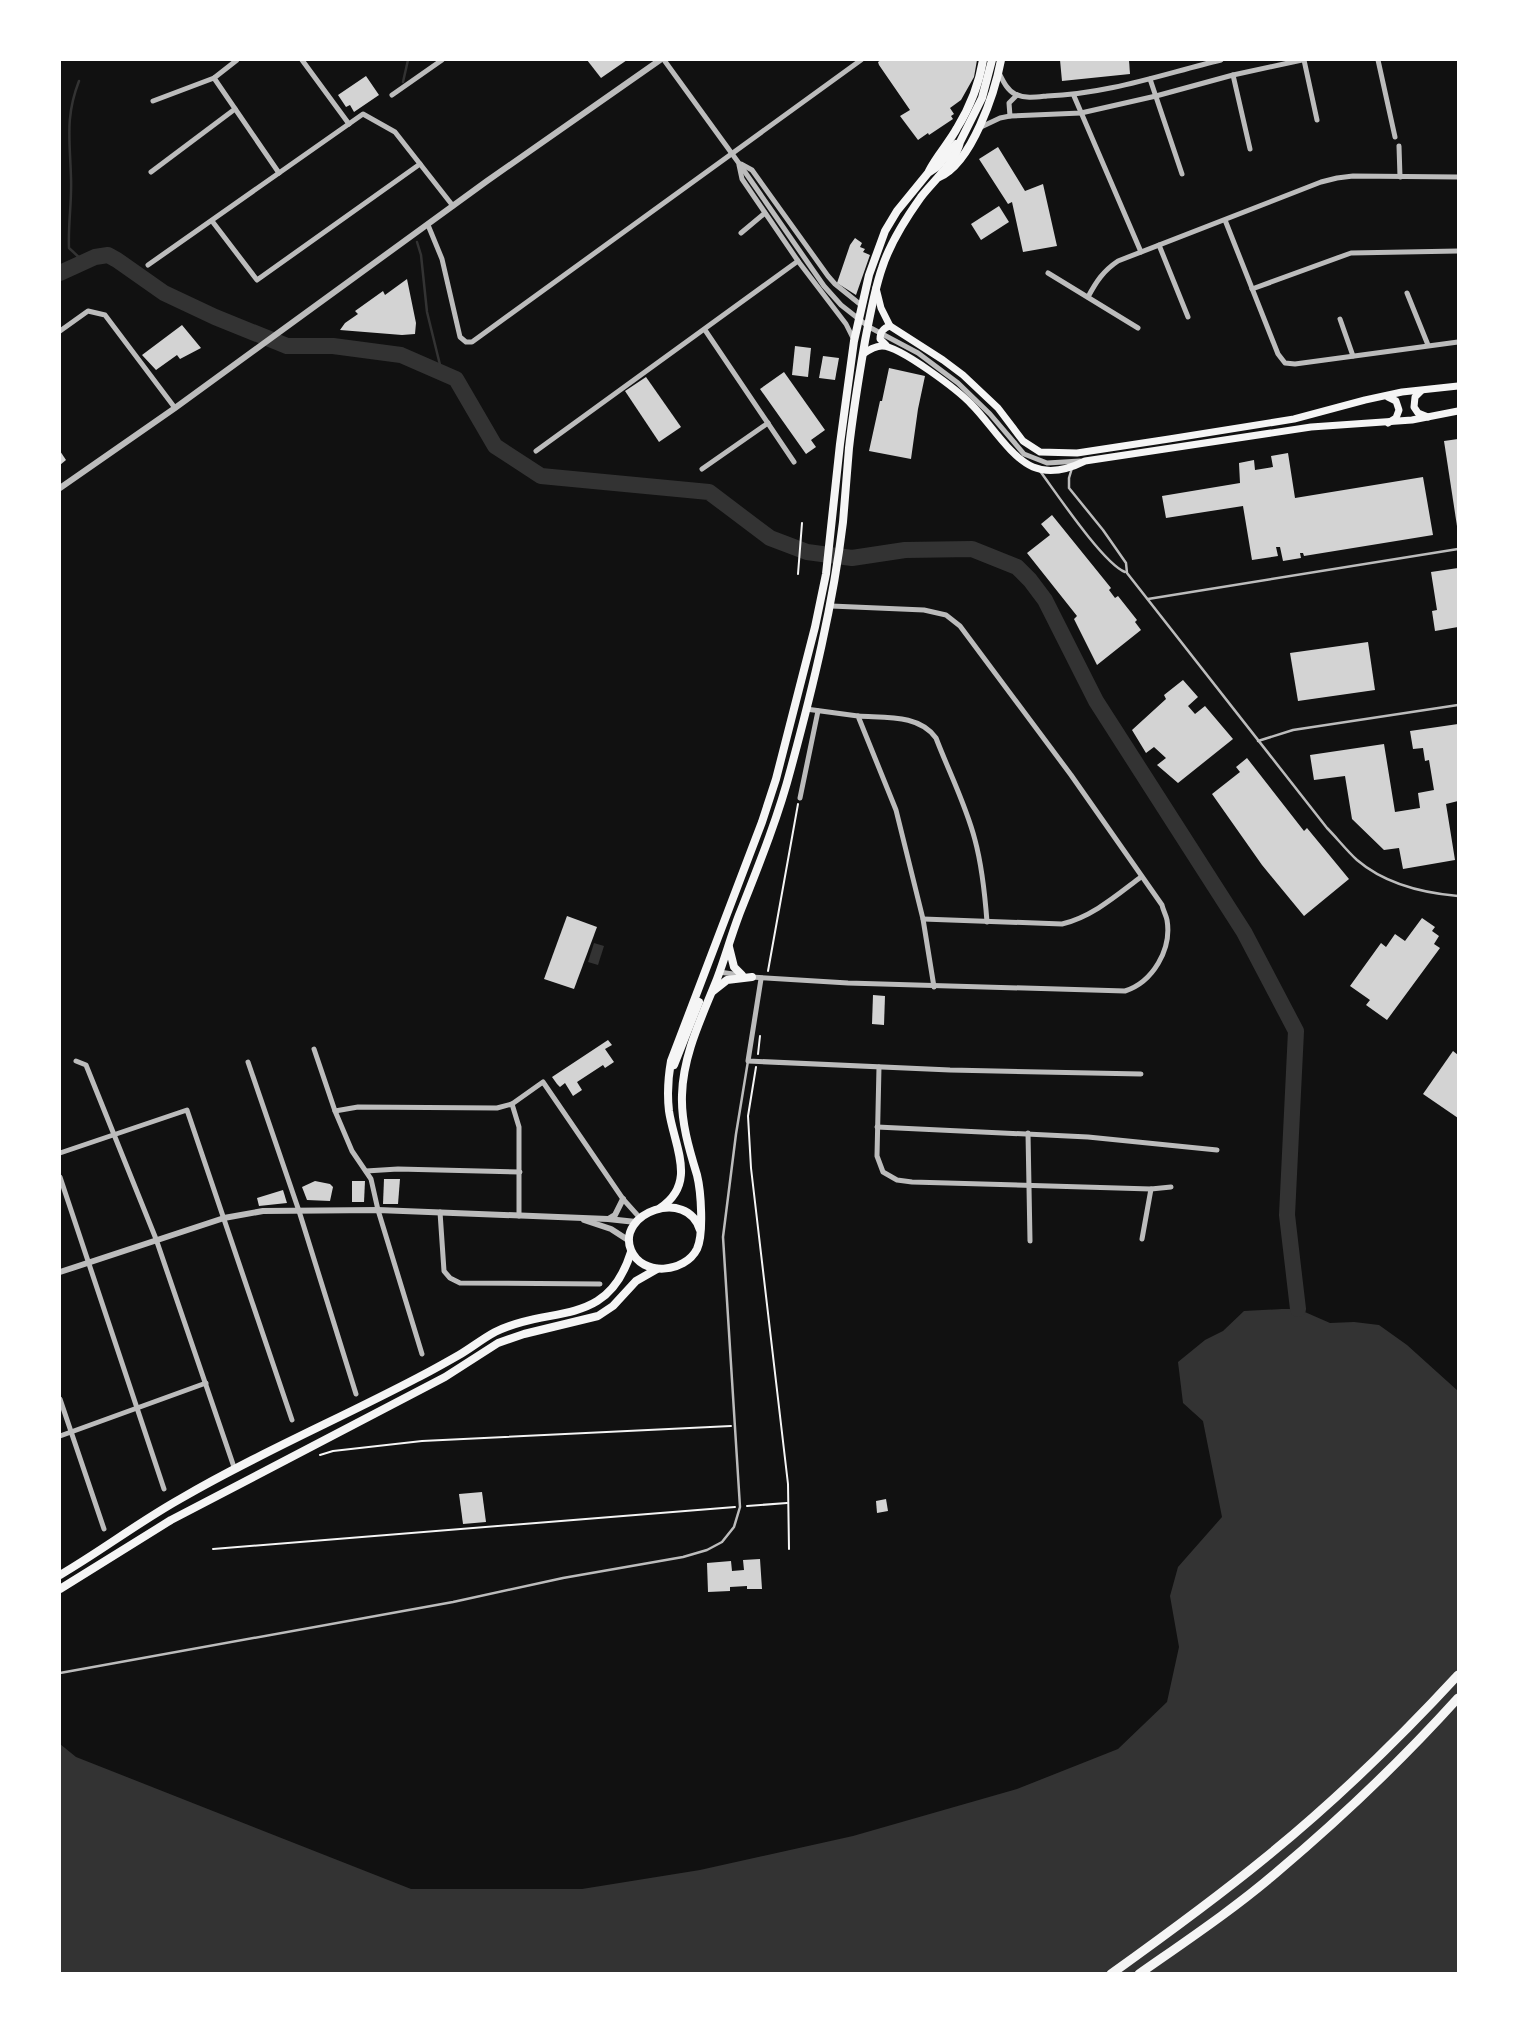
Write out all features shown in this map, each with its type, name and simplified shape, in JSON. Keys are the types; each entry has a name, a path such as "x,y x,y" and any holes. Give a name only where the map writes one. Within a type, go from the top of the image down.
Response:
{"highway":[{"path":"1111,1973 1190,1917 1292,1836 1415,1721 1458,1675"},
{"path":"1139,1973 1275,1874 1363,1795 1458,1698"}],"main road":[{"path":"659,1269 645,1265 631,1252 628,1240 630,1231 638,1220 676,1193 681,1175 680,1157 669,1114 668,1078 674,1048 758,834 815,627 826,574 840,444 861,305 885,231 957,128 970,104 984,60"},
{"path":"60,1589 171,1520 444,1377 498,1343 598,1316 613,1306 636,1281 659,1269 684,1263 693,1255 699,1244 701,1207 699,1181 684,1125 682,1094 686,1061 782,799 806,709 831,606 849,445 876,288 893,242 918,201 938,178 958,148 982,98 992,60"},
{"path":"938,178 946,174 960,159 978,129 994,92 1000,60"},
{"path":"928,173 960,142"},
{"path":"876,288 881,308 890,326 962,375 989,400 1023,441 1034,450 1047,454 1077,453 1294,419 1383,396 1458,386"},
{"path":"890,326 880,334 880,339 886,346 940,378 973,405 981,420 1024,463 1038,469 1056,470 1085,461 1311,428 1388,423 1458,411"},
{"path":"863,354 874,347 886,346"},
{"path":"1422,390 1415,397 1414,407 1418,413 1428,417"},
{"path":"1383,396 1393,398 1399,406 1396,418 1388,423"},
{"path":"729,946 734,967 742,975"},
{"path":"668,1078 705,984 719,972"},
{"path":"711,993 727,980 760,978"},
{"path":"657,1209 671,1208 687,1212 695,1219 700,1230"},
{"path":"60,1576 180,1499 416,1379 495,1332 522,1322 593,1305 605,1297 621,1278 631,1252"}],"street":[{"path":"153,101 214,78 237,60"},
{"path":"302,60 349,124"},
{"path":"392,95 442,60"},
{"path":"60,488 453,206 662,60 738,162 824,286 841,305 869,327 918,353 958,383 1024,454 1047,463 1085,461"},
{"path":"428,225 442,258 460,337 471,342 861,60"},
{"path":"998,72 1007,88 1017,95 1074,96 1108,90 1222,60"},
{"path":"978,129 1000,118 1081,113 1303,60 1317,120"},
{"path":"1378,60 1395,137"},
{"path":"1233,75 1250,149"},
{"path":"214,78 279,173"},
{"path":"1150,79 1182,174"},
{"path":"1010,116 1009,103 1017,95"},
{"path":"1074,96 1141,252"},
{"path":"151,172 235,109"},
{"path":"148,265 363,114 395,132 453,206"},
{"path":"1399,146 1400,177"},
{"path":"738,162 742,179 797,261 846,324 854,341"},
{"path":"738,162 752,170 835,284 861,305"},
{"path":"212,220 257,280 420,164"},
{"path":"1088,297 1100,276 1118,261 1321,182 1337,178 1458,177"},
{"path":"741,233 765,213"},
{"path":"1225,220 1278,354 1284,363 1296,365 1458,342"},
{"path":"1159,245 1188,317"},
{"path":"1252,289 1351,253 1458,251"},
{"path":"536,451 797,261"},
{"path":"1048,273 1138,328"},
{"path":"1407,293 1428,345"},
{"path":"60,331 88,311 105,315 175,408"},
{"path":"1340,319 1353,356"},
{"path":"705,330 794,462"},
{"path":"702,469 768,423"},
{"path":"719,972 760,978 934,987 1125,991 1140,985 1157,964 1164,949 1167,921 1162,905 1071,775 960,625 946,615 924,610 831,606"},
{"path":"806,709 914,721 930,730 936,738 976,842 987,922"},
{"path":"800,798 818,710"},
{"path":"858,716 896,810 923,919 934,987"},
{"path":"923,919 1062,925 1076,921 1141,877"},
{"path":"760,978 748,1060 879,1067 1141,1074"},
{"path":"314,1049 352,1151 371,1180 422,1354"},
{"path":"76,1061 86,1065 156,1239 235,1470"},
{"path":"248,1062 299,1211 356,1394"},
{"path":"879,1067 877,1156 883,1172 897,1180 1151,1189 1171,1187"},
{"path":"335,1111 358,1107 498,1108 512,1104 543,1082 638,1220"},
{"path":"512,1104 519,1127 519,1216"},
{"path":"60,1153 187,1110 292,1420"},
{"path":"877,1127 1088,1137 1217,1150"},
{"path":"1028,1133 1030,1241"},
{"path":"366,1171 398,1169 520,1172"},
{"path":"60,1177 164,1489"},
{"path":"1142,1239 1151,1189"},
{"path":"608,1219 615,1215 623,1199"},
{"path":"60,1272 225,1218 263,1211 378,1210 638,1220"},
{"path":"440,1212 444,1271 460,1283 600,1284"},
{"path":"575,1218 611,1228 628,1240"},
{"path":"60,1436 206,1383"},
{"path":"60,1399 104,1528"}],"lane":[{"path":"1072,467 1069,488 1119,552 1126,563 1127,573"},
{"path":"1038,469 1092,540 1117,569 1127,573 1327,828 1357,860 1398,883 1434,894 1458,896"},
{"path":"1148,599 1458,549"},
{"path":"1258,741 1293,730 1458,705"},
{"path":"60,1673 453,1602 563,1578 683,1557 722,1542 734,1527 740,1507 723,1237 748,1060"}],"path":[{"path":"798,574 802,523"},
{"path":"760,978 800,798"},
{"path":"760,1034 748,1116 749,1142 787,1472 789,1549"},
{"path":"320,1455 333,1451 422,1441 735,1426"},
{"path":"213,1549 788,1503"}],"shaded area":[{"path":"594,943 604,946 598,965 588,962"},
{"path":"1298,1309 1330,1323 1379,1325 1407,1345 1458,1391 1458,1973 60,1973 60,1744 76,1757 411,1889 582,1889 700,1870 853,1836 1017,1789 1118,1749 1167,1702 1179,1647 1170,1596 1178,1567 1222,1517 1203,1421 1183,1403 1178,1362 1205,1340 1223,1331 1244,1311"}],"building":[{"path":"587,60 627,60 601,78"},
{"path":"881,60 977,60 974,77 961,100 950,108 954,114 951,116 953,119 918,140 900,116 910,110 879,65"},
{"path":"1060,60 1129,60 1130,74 1062,81"},
{"path":"366,76 379,95 354,112 350,105 346,107 338,95"},
{"path":"998,147 1025,191 1043,184 1057,246 1023,252 1012,202 1008,204 979,159"},
{"path":"999,206 1009,222 981,240 971,224"},
{"path":"855,238 862,243 860,247 865,249 863,252 870,255 856,295 837,283"},
{"path":"407,279 416,323 415,334 340,330 358,314 355,311 383,291 385,295"},
{"path":"182,325 201,348 180,359 177,355 156,370 142,355"},
{"path":"795,346 811,348 808,377 792,375"},
{"path":"823,356 839,358 835,380 819,378"},
{"path":"889,368 925,376 911,459 869,451"},
{"path":"784,372 825,430 811,440 816,447 806,454 760,389"},
{"path":"646,377 681,427 659,442 625,391"},
{"path":"1458,439 1458,526 1457,526 1444,441"},
{"path":"60,451 66,460 60,465"},
{"path":"1288,453 1295,498 1423,477 1433,535 1304,556 1300,553 1301,558 1283,561 1280,547 1276,547 1278,556 1252,560 1243,506 1166,518 1162,496 1240,483 1239,463 1254,460 1255,470 1273,467 1271,456"},
{"path":"1052,515 1111,588 1109,590 1115,598 1118,596 1137,620 1135,622 1141,630 1097,665 1074,619 1077,616 1027,553 1050,535 1041,524"},
{"path":"1458,568 1458,627 1435,631 1432,611 1437,610 1431,572"},
{"path":"1368,642 1375,690 1298,701 1290,653"},
{"path":"1183,680 1198,697 1188,706 1195,714 1205,706 1233,739 1178,783 1157,765 1166,758 1154,747 1146,753 1132,730 1166,699 1164,695"},
{"path":"1458,724 1458,801 1446,804 1455,860 1403,869 1399,848 1384,850 1352,819 1345,776 1314,780 1310,755 1384,744 1395,812 1420,808 1418,793 1434,790 1429,760 1425,761 1423,748 1413,749 1410,731"},
{"path":"1247,758 1304,831 1307,828 1349,879 1304,916 1262,865 1212,794 1240,772 1236,767"},
{"path":"567,916 597,927 574,989 544,979"},
{"path":"1422,918 1435,927 1432,931 1439,936 1434,944 1440,948 1387,1020 1366,1005 1370,1000 1350,986 1381,943 1386,947 1395,934 1405,941"},
{"path":"873,995 885,996 884,1025 872,1024"},
{"path":"608,1040 612,1045 605,1049 614,1062 605,1068 603,1065 577,1082 582,1090 573,1096 565,1083 560,1087 557,1084 552,1077"},
{"path":"1453,1051 1458,1055 1458,1118 1423,1094"},
{"path":"384,1179 400,1179 398,1204 383,1204"},
{"path":"315,1181 333,1187 330,1201 307,1200 302,1187"},
{"path":"352,1181 365,1181 364,1202 352,1202"},
{"path":"283,1190 287,1203 259,1206 257,1198"},
{"path":"482,1492 486,1522 463,1524 459,1494"},
{"path":"886,1499 888,1511 877,1513 876,1501"},
{"path":"760,1559 762,1589 747,1589 747,1586 730,1587 730,1591 708,1592 707,1563 731,1561 732,1571 744,1570 743,1560"}],"waterway":[{"path":"403,82 408,60"},
{"path":"79,81 69,129 69,248 84,262"},
{"path":"417,242 421,255 427,312 442,373"},
{"path":"60,273 95,257 108,255 164,293 287,346 333,346 401,355 456,379 495,446 541,476 709,492 770,538 807,552 852,558 905,550 972,549 1017,567 1045,600 1096,701 1244,932 1296,1031 1287,1215 1298,1309"}]}
